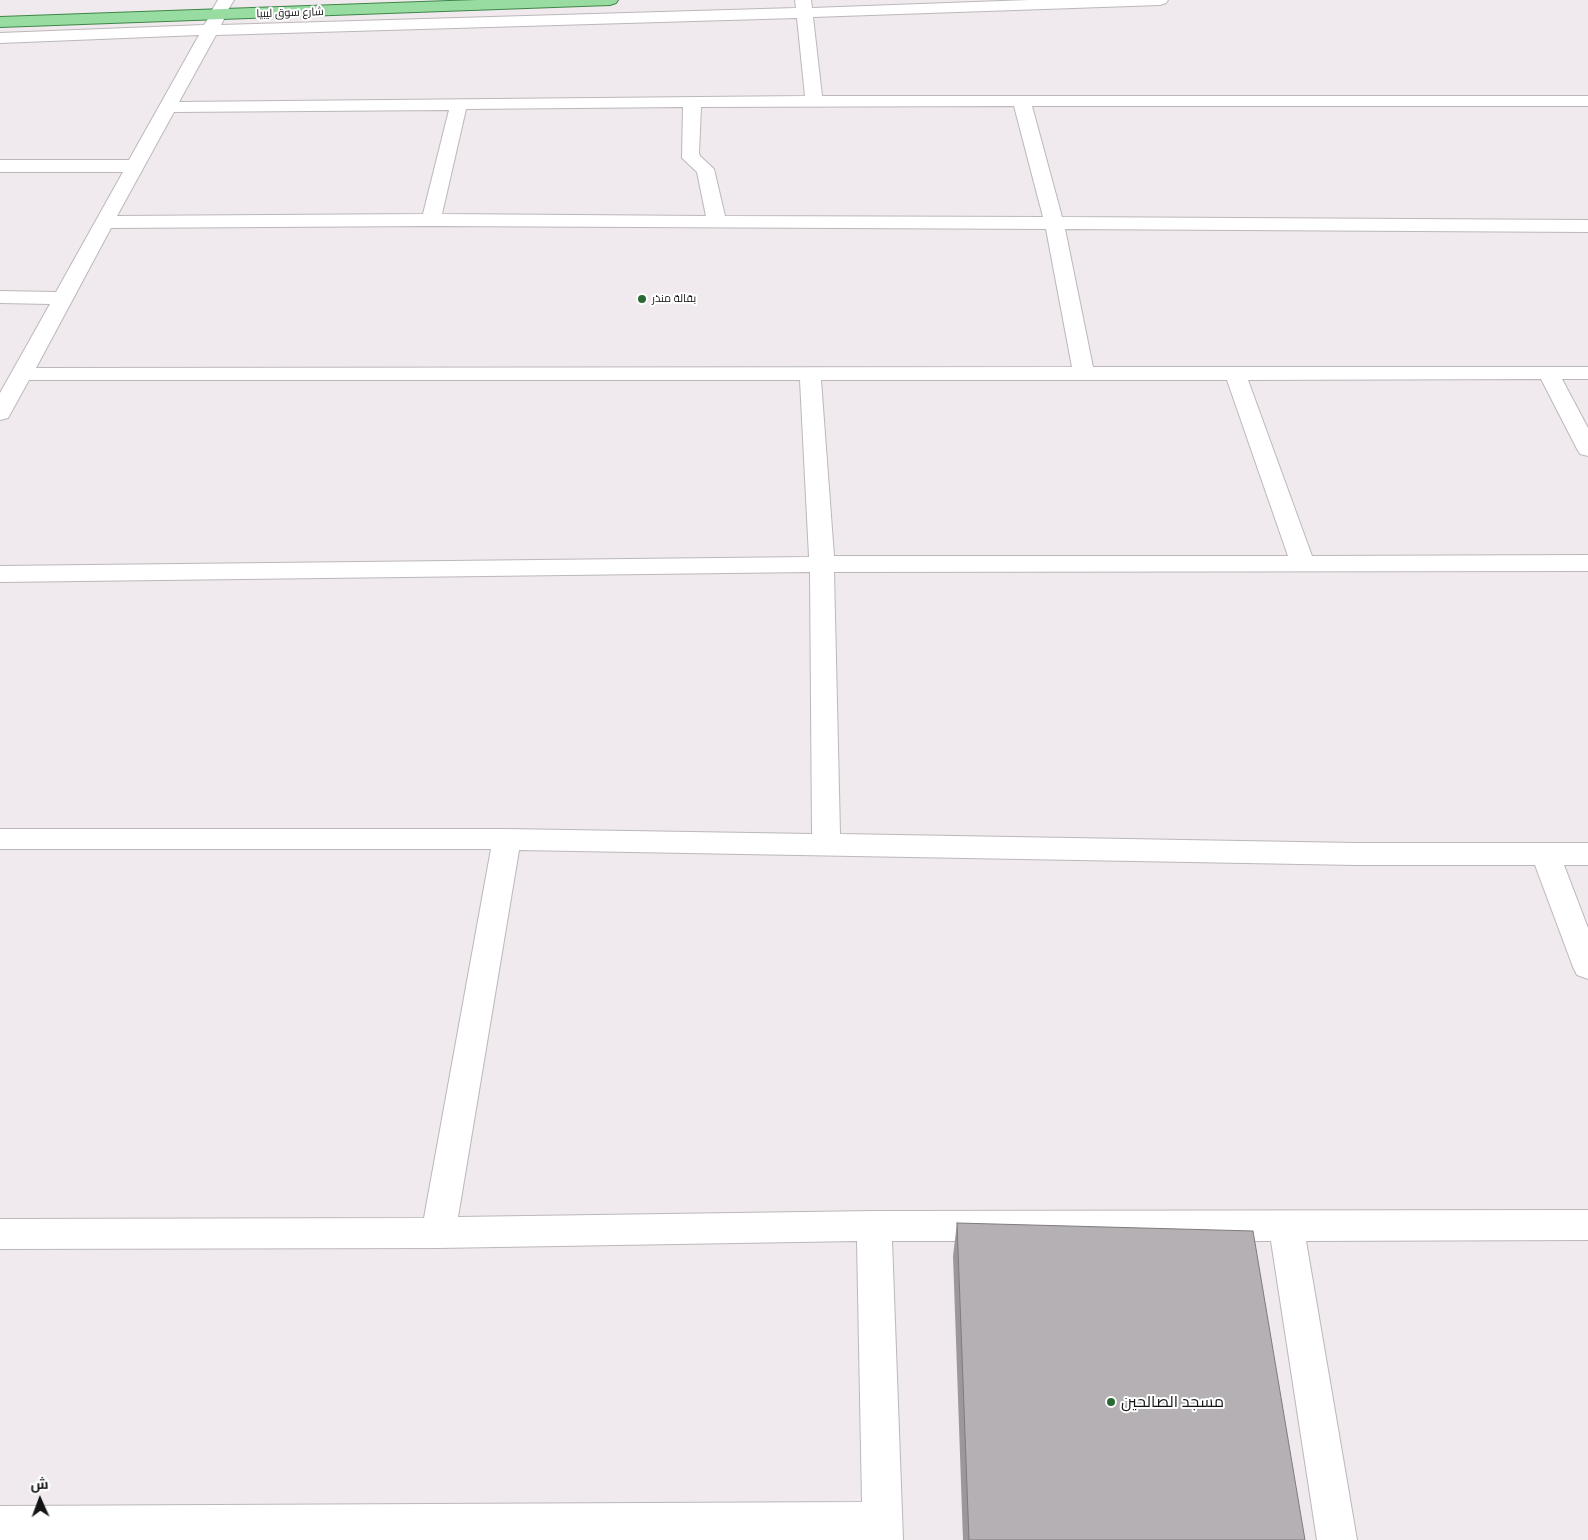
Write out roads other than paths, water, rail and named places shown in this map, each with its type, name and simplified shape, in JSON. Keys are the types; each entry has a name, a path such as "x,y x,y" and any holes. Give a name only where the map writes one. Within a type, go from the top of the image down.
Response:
{"main road":[{"path":"30,5 188,0"},
{"name":"شارع سوق ليبيا","path":"0,22 610,0"}],"street":[{"path":"0,38 217,15 1160,0"},
{"path":"804,7 814,101"},
{"path":"3,403 106,222 217,15"},
{"path":"168,107 692,104 814,101 1588,101"},
{"path":"1022,102 1054,223 1084,373"},
{"path":"430,220 459,104"},
{"path":"692,104 689,140 691,158 705,169 717,221"},
{"path":"0,166 135,166"},
{"path":"106,222 430,220 1588,226"},
{"path":"0,297 62,298"},
{"path":"810,373 822,564 826,844"},
{"path":"1235,373 1303,564"},
{"path":"1548,373 1588,449"},
{"path":"21,374 1588,373"},
{"path":"0,574 822,564 1588,563"},
{"path":"0,839 507,839 1346,854 1588,854"},
{"path":"438,1233 507,839"},
{"path":"1545,854 1588,967"},
{"path":"1286,1225 1337,1540"},
{"path":"0,1234 438,1233 874,1226 1588,1225"},
{"path":"0,1525 883,1531 874,1226"}],"place":[{"name":"بقالة منذر","path":"642,299"},
{"name":"مسجد الصالحين","path":"1111,1402"}]}
